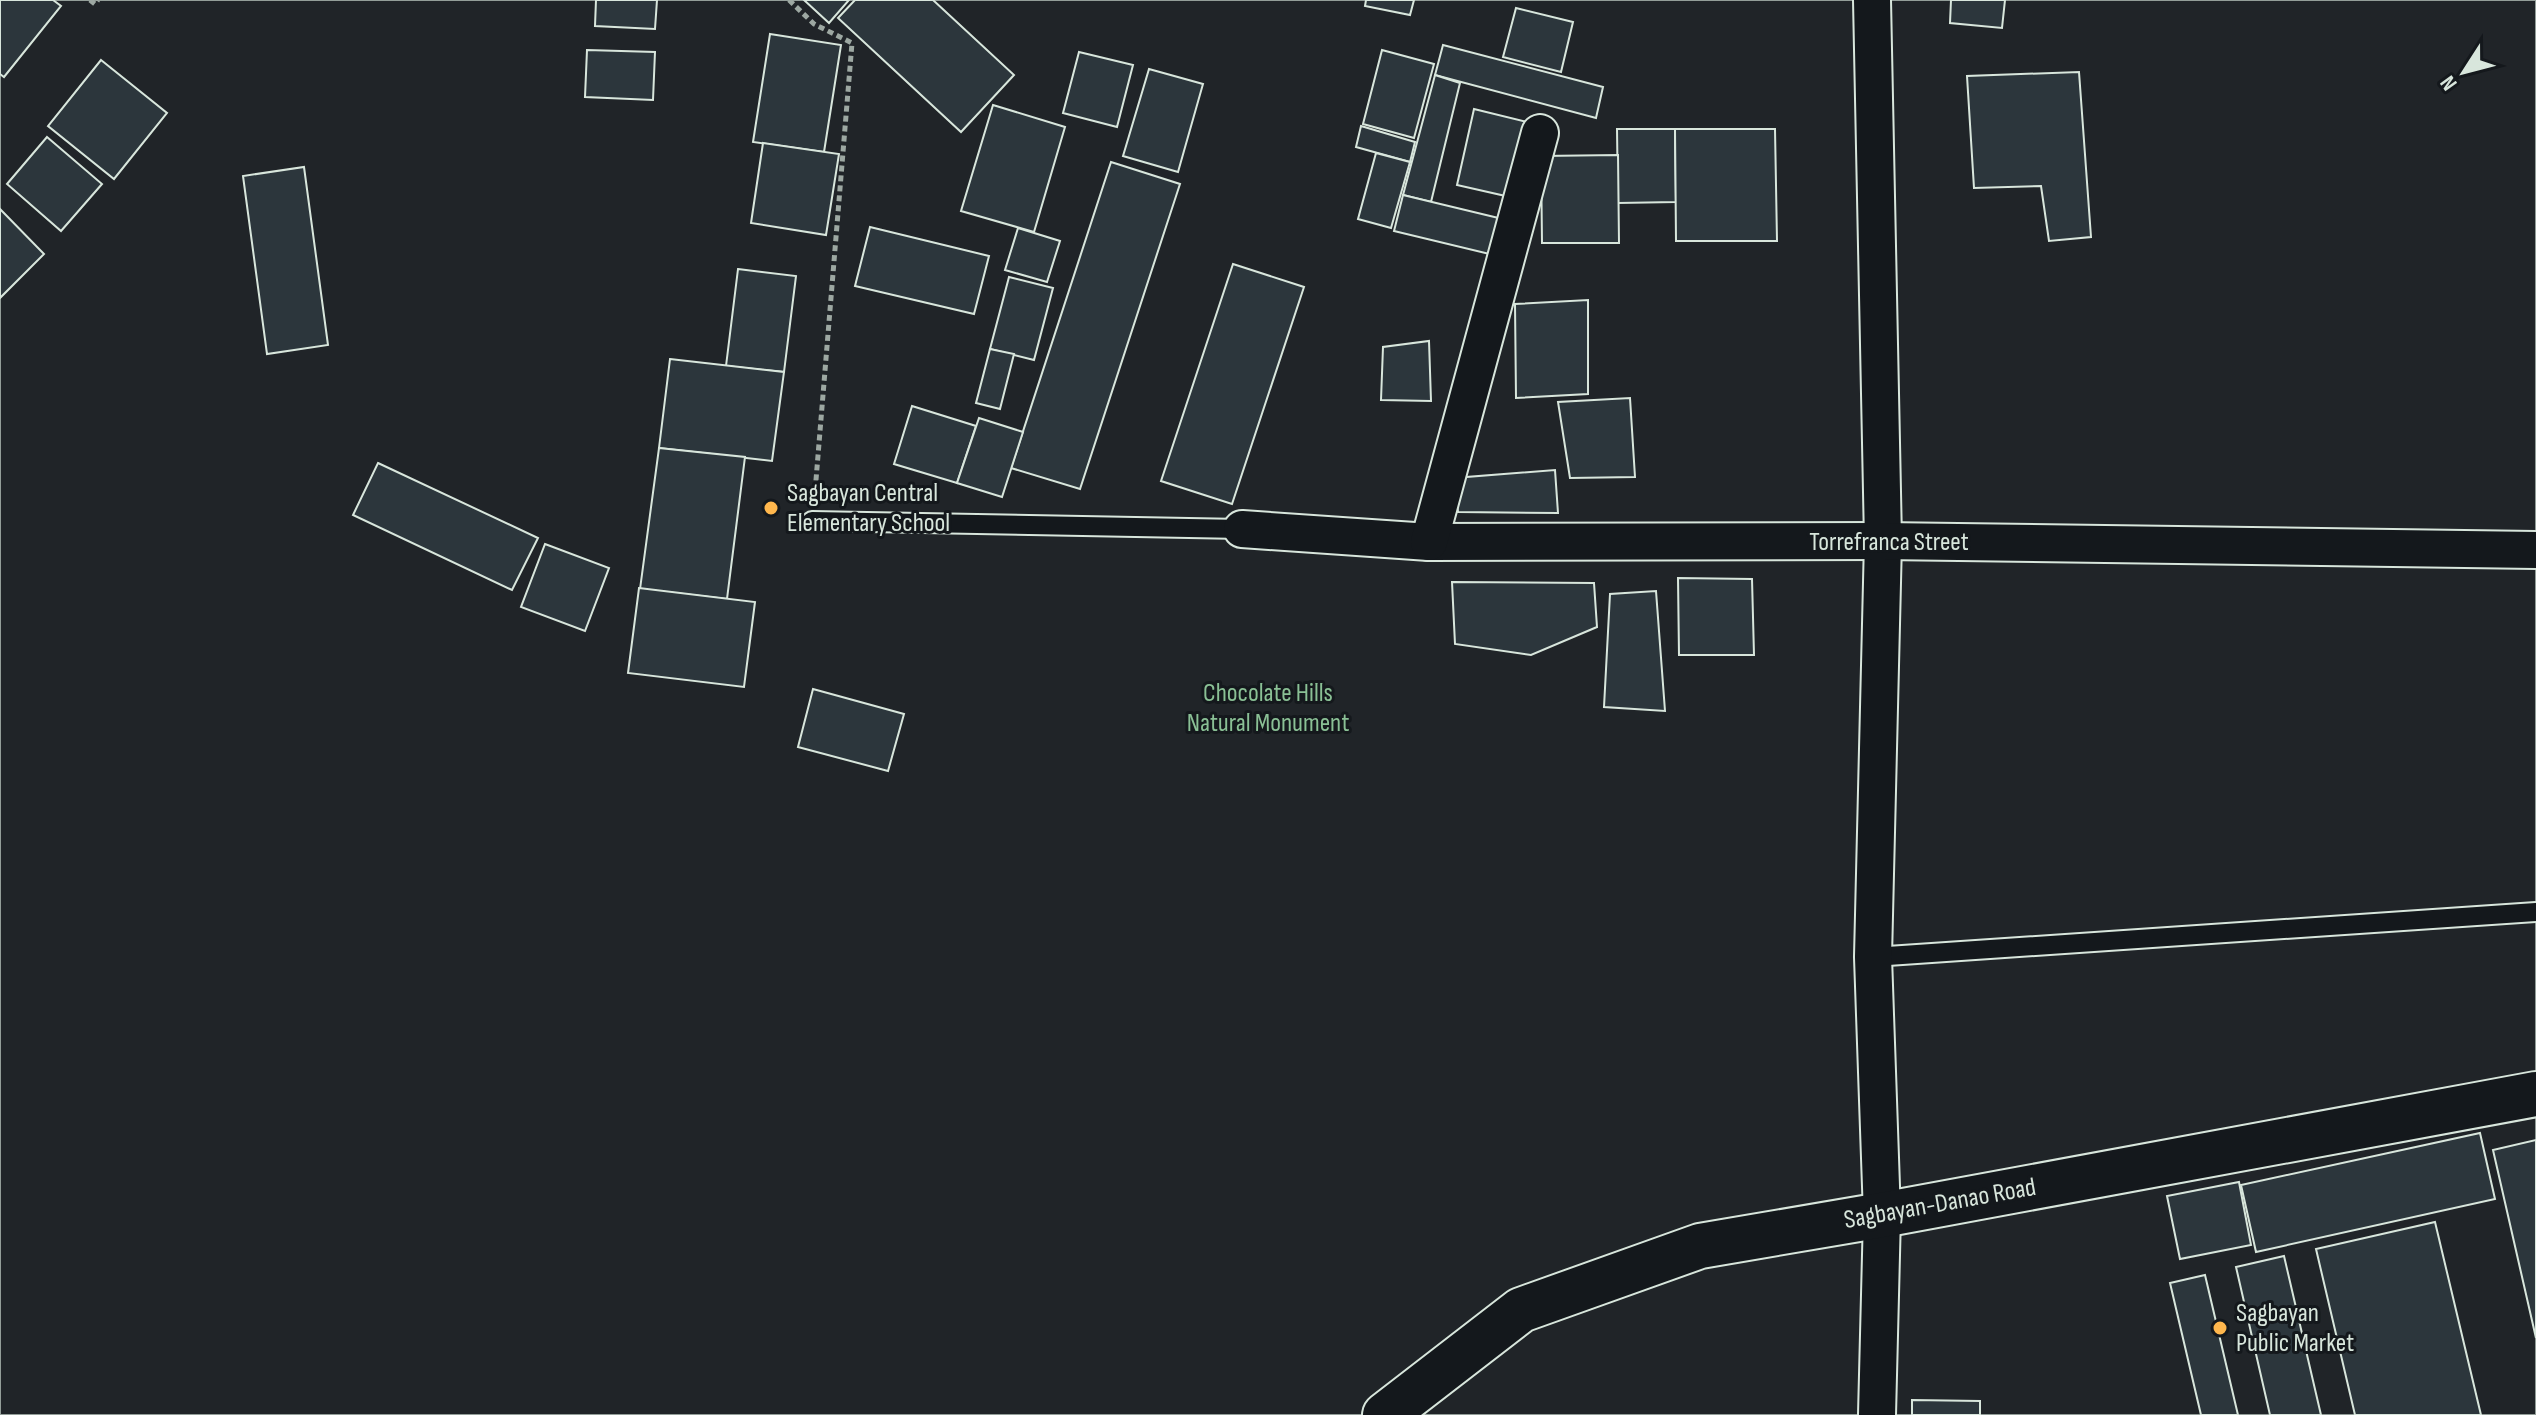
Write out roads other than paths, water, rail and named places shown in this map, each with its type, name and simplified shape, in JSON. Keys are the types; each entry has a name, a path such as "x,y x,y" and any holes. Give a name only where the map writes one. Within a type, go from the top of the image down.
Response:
{"main road":[{"name":"Sagbayan-Danao Road","path":"1385,1415 1521,1310 1700,1246 2536,1094"}],"street":[{"path":"1872,0 1883,541 1873,957 1882,1215 1877,1415"},
{"path":"1429,542 1540,133"},
{"name":"Torrefranca Street","path":"1242,529 1429,542 1883,541 2536,550"}],"lane":[{"path":"812,521 1242,529"},
{"path":"1873,957 2536,912"}],"place":[{"name":"Sagbayan Central Elementary School","path":"771,508"},
{"name":"Sagbayan Public Market","path":"2220,1328"}],"park label":[{"name":"Chocolate Hills Natural Monument","path":"1268,708"}]}
